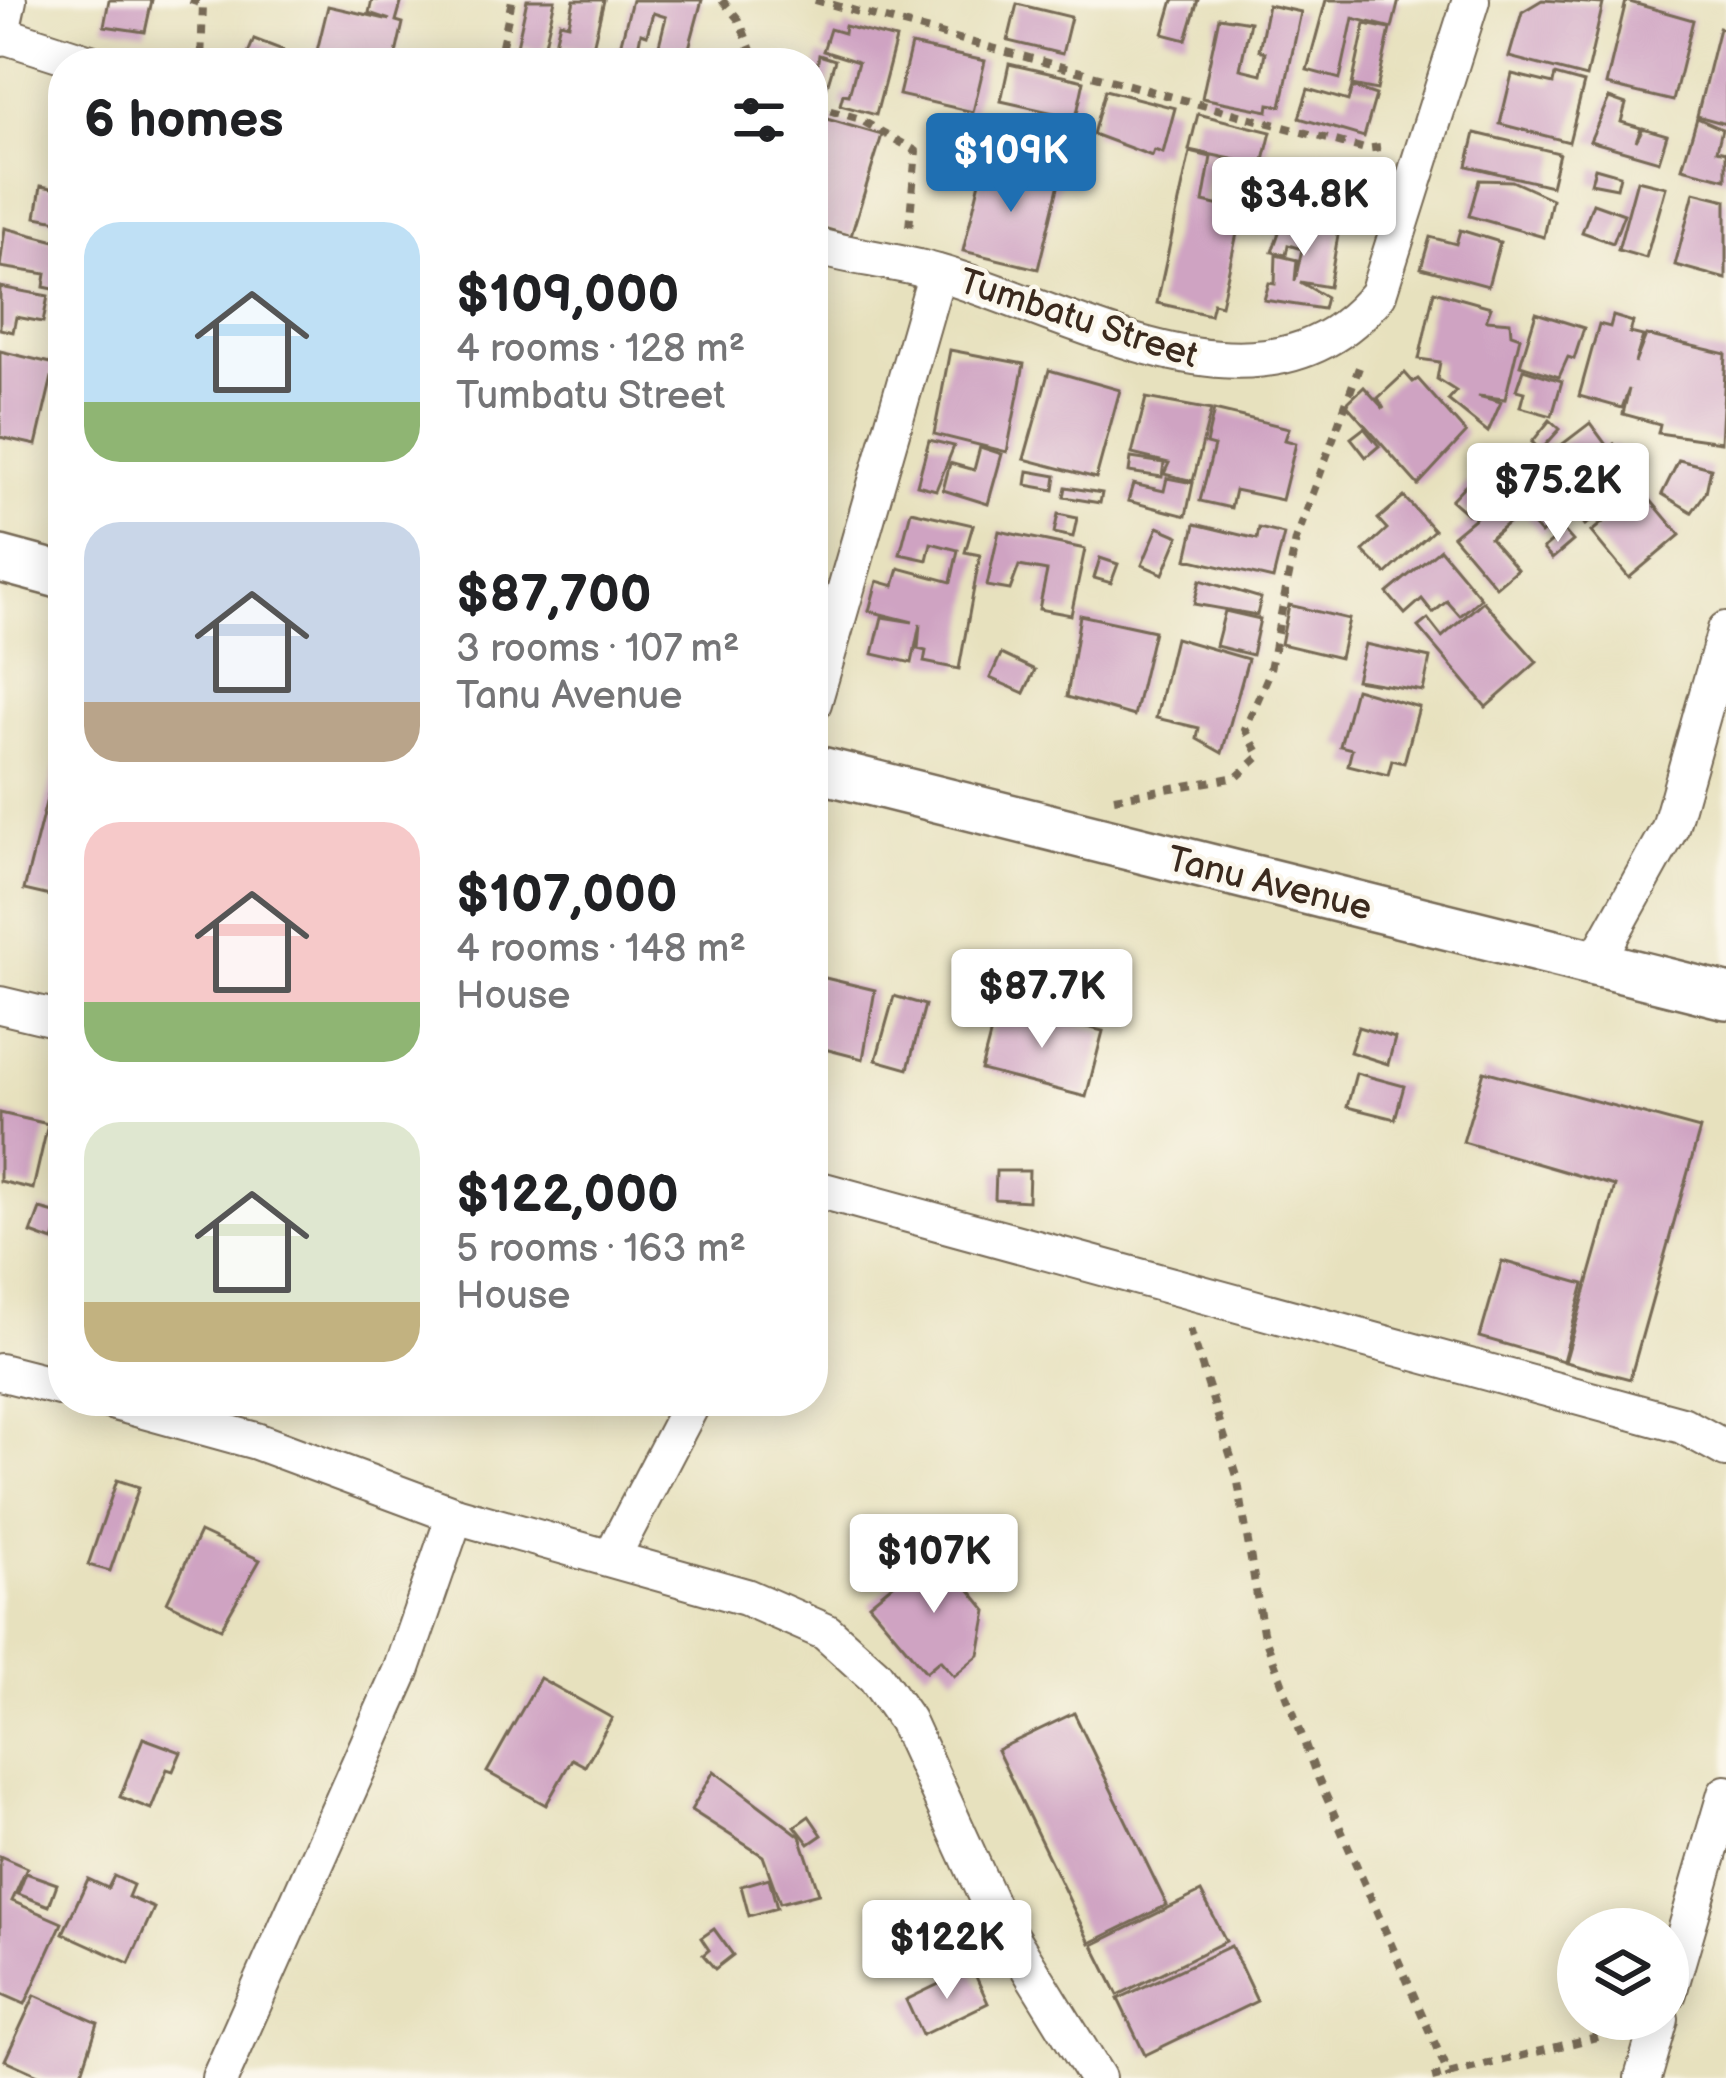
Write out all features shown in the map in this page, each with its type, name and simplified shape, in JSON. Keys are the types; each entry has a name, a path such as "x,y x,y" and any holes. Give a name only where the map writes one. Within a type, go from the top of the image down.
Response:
{"street":[{"path":"8,0 0,36 48,50"},
{"path":"1378,294 1471,0"},
{"name":"Tumbatu Street","path":"828,249 922,269 1198,360 1259,361 1304,350 1341,330 1378,294"},
{"path":"828,643 922,269"},
{"path":"0,560 48,572"},
{"path":"1595,962 1670,828 1726,630"},
{"name":"Tanu Avenue","path":"828,772 1726,996"},
{"path":"0,1005 48,1016"},
{"path":"828,1192 1682,1425 1726,1449"},
{"path":"0,1372 48,1384"},
{"path":"165,1416 256,1441 455,1515 746,1597 826,1632 875,1676 906,1720 991,1906 1097,2078"},
{"path":"610,1558 685,1416"},
{"path":"220,2078 401,1671 455,1515"},
{"path":"1689,1927 1723,1817"},
{"path":"1643,2078 1654,2040"}],"path":[{"path":"190,0 203,4 202,48"},
{"path":"501,48 512,0"},
{"path":"722,0 739,20 750,48"},
{"path":"815,0 1365,149 1425,141"},
{"path":"828,110 857,118 916,151 922,269"},
{"path":"1099,801 1237,777 1260,755 1245,729 1269,674 1296,540 1360,364 1378,294"},
{"path":"1179,1286 1212,1413 1237,1477 1263,1632 1316,1771 1449,2076"},
{"path":"1432,2078 1568,2040"}],"building":[{"path":"109,0 152,0 145,32 104,26"},
{"path":"372,0 402,0 396,21 403,23 397,48 318,48 328,6 390,20 369,13"},
{"path":"527,0 555,0 544,48 517,46"},
{"path":"574,0 604,0 593,48 555,43 560,22 569,24"},
{"path":"632,0 702,0 689,48 658,48 666,17 653,13 638,48 620,48"},
{"path":"1173,0 1198,0 1186,40 1163,34"},
{"path":"1326,0 1399,0 1392,28 1353,18 1340,79 1307,70"},
{"path":"1542,0 1603,4 1586,77 1509,57 1522,12"},
{"path":"1626,1 1693,20 1673,101 1606,85"},
{"path":"1017,4 1071,17 1062,54 1008,41"},
{"path":"1268,5 1301,12 1281,106 1269,104 1268,111 1202,98 1219,17 1250,22 1240,69 1261,74 1265,52 1259,50"},
{"path":"1365,24 1390,29 1377,90 1352,85"},
{"path":"845,26 896,39 876,115 840,105 843,94 849,95 858,62 824,48 830,29 844,33"},
{"path":"1719,28 1726,30 1726,124 1697,116"},
{"path":"254,39 278,48 250,48"},
{"path":"911,45 985,61 973,112 899,95"},
{"path":"1009,64 1084,81 1076,118 1001,101"},
{"path":"1512,74 1553,84 1555,75 1584,83 1569,142 1500,124"},
{"path":"1352,87 1376,95 1364,137 1299,118 1308,89 1348,101"},
{"path":"1105,90 1175,108 1163,153 1154,150 1152,156 1093,134"},
{"path":"1609,98 1626,104 1621,122 1641,128 1636,141 1643,128 1667,135 1659,161 1590,141"},
{"path":"1198,114 1271,132 1257,189 1231,182 1236,160 1189,150"},
{"path":"1697,118 1722,129 1717,150 1726,152 1726,179 1682,168"},
{"path":"828,119 882,135 851,236 828,229"},
{"path":"995,127 1046,141 1038,170 986,156"},
{"path":"1475,133 1559,153 1551,186 1467,166"},
{"path":"1190,152 1211,157 1203,202 1242,211 1221,305 1213,303 1210,315 1157,303"},
{"path":"985,161 1060,179 1038,269 963,251"},
{"path":"1595,168 1620,175 1617,188 1591,183"},
{"path":"1479,180 1512,181 1552,199 1544,237 1469,216"},
{"path":"1637,180 1666,187 1646,258 1618,250"},
{"path":"41,186 48,187 48,219 36,217"},
{"path":"1694,192 1726,200 1726,279 1675,265"},
{"path":"1593,203 1624,214 1613,243 1582,232"},
{"path":"1287,210 1308,214 1306,226 1311,227 1314,212 1341,218 1329,287 1300,282 1326,297 1323,309 1264,300 1269,283 1275,284 1276,255 1297,260 1295,281 1302,249 1288,245 1286,255 1272,252"},
{"path":"5,228 48,239 48,288 44,287 46,274 0,267"},
{"path":"1460,230 1500,242 1488,286 1421,268 1430,237 1456,244"},
{"path":"0,287 48,296 43,322 16,317 13,332 0,329"},
{"path":"1434,291 1491,307 1486,320 1510,322 1511,334 1520,337 1505,399 1478,396 1501,402 1488,432 1448,400 1456,391 1437,379 1440,362 1419,359"},
{"path":"1536,313 1584,328 1574,359 1568,357 1559,377 1520,365"},
{"path":"1613,316 1633,322 1630,333 1643,336 1635,363 1646,335 1726,354 1721,442 1658,433 1660,424 1623,414 1629,389 1622,408 1579,396 1599,324 1610,327"},
{"path":"950,350 1024,364 1007,452 934,434"},
{"path":"0,351 48,362 48,394 36,445 0,437"},
{"path":"1523,369 1562,381 1552,416 1520,407 1524,392 1516,390"},
{"path":"1049,370 1120,390 1096,478 1024,459"},
{"path":"1405,373 1413,382 1418,379 1466,433 1418,485 1346,404 1364,387 1384,409 1378,398"},
{"path":"1146,398 1211,410 1193,481 1164,474 1169,463 1132,454"},
{"path":"1214,410 1289,428 1285,440 1296,443 1282,500 1235,490 1231,508 1200,501 1214,446 1206,444"},
{"path":"1550,420 1560,429 1541,450 1532,442"},
{"path":"1590,423 1607,446 1586,467 1616,507 1585,525 1539,462"},
{"path":"1364,428 1379,446 1366,457 1351,438"},
{"path":"929,440 954,446 936,490 917,485"},
{"path":"1614,444 1627,461 1606,477 1592,462"},
{"path":"980,447 1002,454 988,504 943,490 950,463 974,470"},
{"path":"1131,458 1164,463 1162,477 1129,472"},
{"path":"1679,460 1711,468 1706,492 1692,512 1662,494"},
{"path":"1028,471 1056,476 1054,490 1026,485"},
{"path":"1167,478 1193,483 1186,516 1128,501 1133,484 1164,491"},
{"path":"1468,482 1484,496 1467,514 1451,500"},
{"path":"1513,486 1529,505 1490,538 1517,569 1496,587 1453,536"},
{"path":"1066,487 1102,493 1100,503 1064,497"},
{"path":"1642,490 1680,535 1629,578 1591,532"},
{"path":"1404,497 1434,530 1386,574 1363,551 1387,529 1378,519"},
{"path":"1541,505 1556,521 1541,534 1527,518"},
{"path":"911,511 973,525 965,552 980,555 959,669 924,662 926,651 918,649 920,624 912,663 873,654 882,617 913,622 869,611 877,581 894,586 899,568 951,582 958,550 931,543 927,560 900,554"},
{"path":"1058,514 1077,518 1073,537 1054,533"},
{"path":"1195,524 1257,539 1259,528 1284,534 1273,579 1187,559"},
{"path":"1158,527 1179,536 1163,574 1142,565"},
{"path":"999,531 1085,549 1071,615 1039,609 1047,571 1019,566 1010,590 987,586"},
{"path":"1564,531 1573,541 1552,559 1543,549"},
{"path":"1440,549 1481,598 1460,616 1447,601 1433,613 1422,599 1405,614 1387,593"},
{"path":"1100,558 1118,564 1111,583 1094,578"},
{"path":"1200,580 1261,598 1257,615 1194,604"},
{"path":"1483,601 1537,662 1486,707 1418,627 1428,619 1442,637"},
{"path":"1289,605 1349,619 1340,658 1281,644"},
{"path":"1225,611 1260,619 1252,655 1216,646"},
{"path":"1080,615 1154,631 1134,716 1067,697"},
{"path":"1175,638 1248,659 1222,753 1197,739 1199,728 1156,718"},
{"path":"1365,644 1430,658 1423,691 1356,680"},
{"path":"1001,654 1035,670 1024,693 990,678"},
{"path":"1355,689 1419,707 1404,763 1392,760 1388,775 1348,765 1352,749 1340,746"},
{"path":"48,795 48,896 24,890"},
{"path":"828,979 875,990 863,1059 828,1050"},
{"path":"894,996 925,1005 908,1069 876,1060"},
{"path":"998,1005 1103,1031 1086,1097 981,1070"},
{"path":"1358,1027 1395,1038 1388,1064 1350,1052"},
{"path":"1484,1071 1700,1129 1630,1379 1565,1362 1615,1186 1463,1142"},
{"path":"1356,1073 1404,1086 1395,1119 1347,1107"},
{"path":"0,1113 48,1124 33,1189 0,1181"},
{"path":"996,1171 1029,1171 1028,1201 995,1199"},
{"path":"40,1209 48,1211 48,1239 31,1233"},
{"path":"1502,1261 1584,1284 1563,1361 1480,1337"},
{"path":"117,1480 139,1487 110,1571 88,1565"},
{"path":"200,1532 260,1560 221,1628 167,1602"},
{"path":"942,1556 987,1611 979,1655 954,1676 940,1660 926,1672 869,1604 920,1562 926,1570"},
{"path":"540,1678 612,1718 585,1766 572,1759 546,1805 487,1772"},
{"path":"1074,1713 1167,1905 1090,1943 997,1750"},
{"path":"143,1738 181,1752 173,1771 167,1769 151,1809 120,1797"},
{"path":"714,1771 800,1836 819,1893 780,1903 763,1856 691,1810"},
{"path":"809,1816 822,1835 809,1844 795,1826"},
{"path":"0,1856 27,1868 12,1901 62,1923 25,2004 0,1993"},
{"path":"26,1873 57,1884 49,1906 18,1894"},
{"path":"114,1876 133,1885 128,1897 154,1908 129,1963 63,1933 88,1879 108,1888"},
{"path":"769,1878 777,1908 749,1916 741,1886"},
{"path":"1201,1892 1226,1941 1118,1995 1093,1945"},
{"path":"714,1929 733,1955 715,1969 703,1955 709,1950 701,1938"},
{"path":"1231,1946 1257,2001 1145,2055 1118,1999"},
{"path":"972,1968 988,2003 922,2035 906,2000"},
{"path":"35,1995 98,2023 80,2078 45,2078 5,2060"}]}
